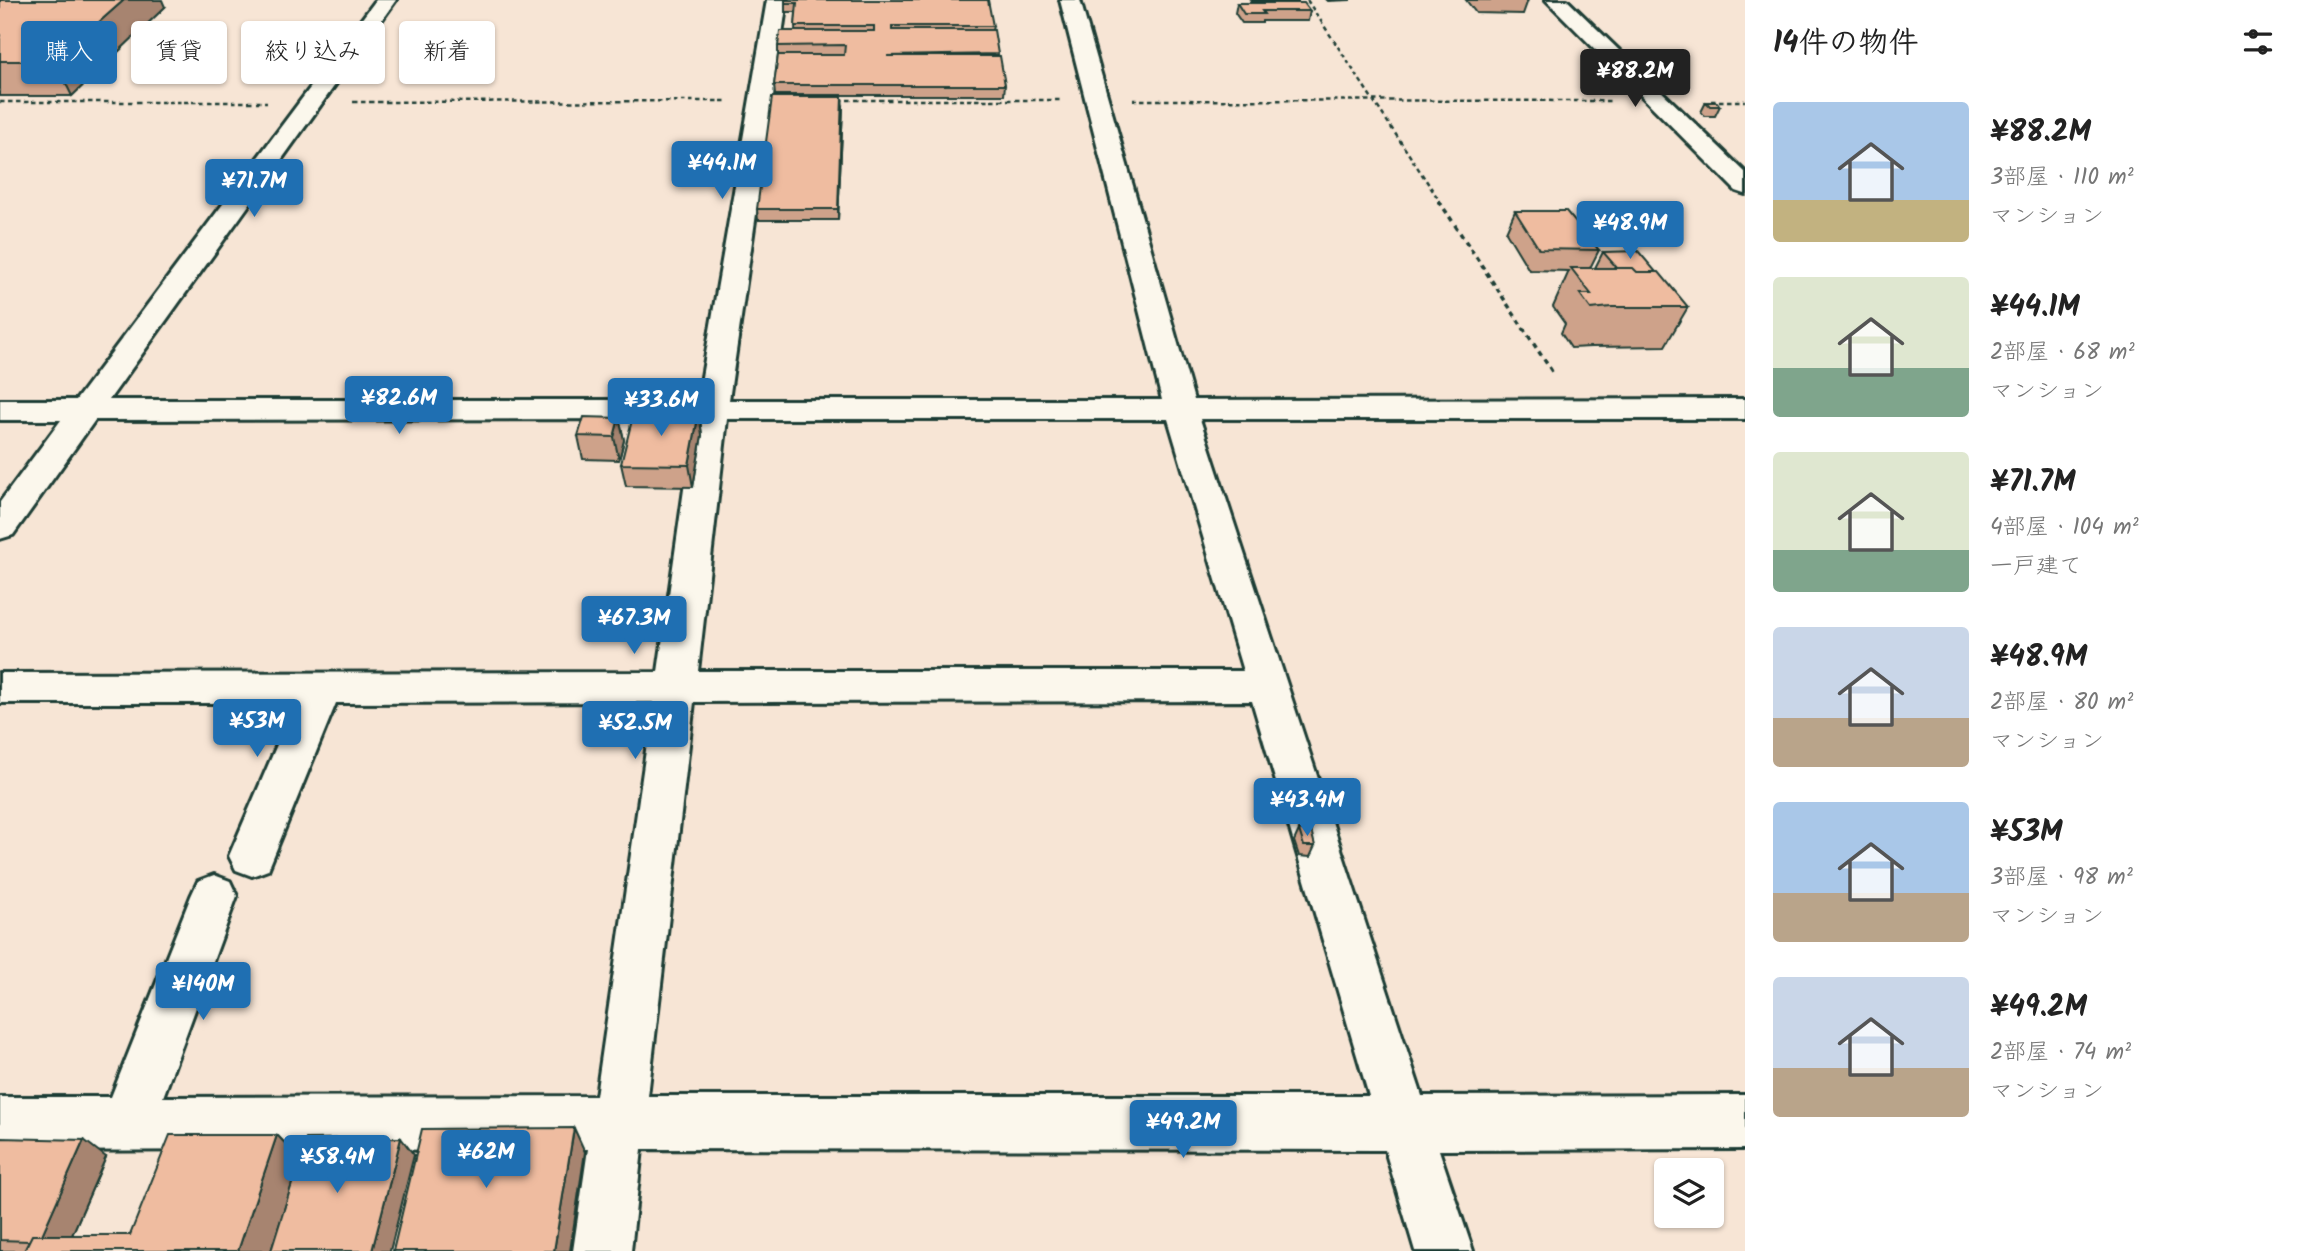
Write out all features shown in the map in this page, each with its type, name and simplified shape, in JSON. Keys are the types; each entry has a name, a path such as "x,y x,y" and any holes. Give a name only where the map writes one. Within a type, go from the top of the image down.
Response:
{"street":[{"path":"0,527 386,0"},
{"path":"602,1251 712,409 777,0"},
{"path":"1070,0 1181,411 1444,1251"},
{"path":"1556,0 1745,186"},
{"path":"0,410 1745,409"},
{"path":"0,688 1268,686"},
{"path":"252,856 322,687"},
{"path":"127,1123 214,896"},
{"path":"0,1124 621,1121 1405,1124 1745,1122"}],"path":[{"path":"1307,0 1577,410"},
{"path":"0,102 1745,101"}],"building":[{"path":"0,0 124,0 100,21 21,21 21,61 0,61"},
{"path":"785,0 988,0 993,26 892,26 892,30 994,30 998,54 887,56 1000,56 1005,85 774,85 778,55 844,55 845,45 778,46 780,31 874,31 874,26 795,26 797,3 785,3"},
{"path":"1237,3 1304,3 1310,11 1262,11 1264,14 1244,14"},
{"path":"772,97 842,97 838,209 757,209"},
{"path":"1706,102 1717,102 1720,106 1710,106"},
{"path":"1515,211 1566,211 1599,250 1539,249"},
{"path":"1638,251 1656,272 1617,268 1603,252"},
{"path":"1571,268 1633,268 1637,272 1659,272 1688,307 1591,309 1580,294 1591,294"},
{"path":"634,412 699,412 689,465 621,464"},
{"path":"584,417 619,418 614,437 578,436"},
{"path":"1299,830 1311,830 1315,846 1304,846"},
{"path":"574,1128 554,1251 393,1251 422,1129"},
{"path":"170,1135 277,1135 238,1251 24,1251 32,1235 130,1235"},
{"path":"0,1138 84,1140 42,1235 32,1235 29,1241 0,1240"},
{"path":"401,1138 372,1251 271,1251 306,1139"}]}
